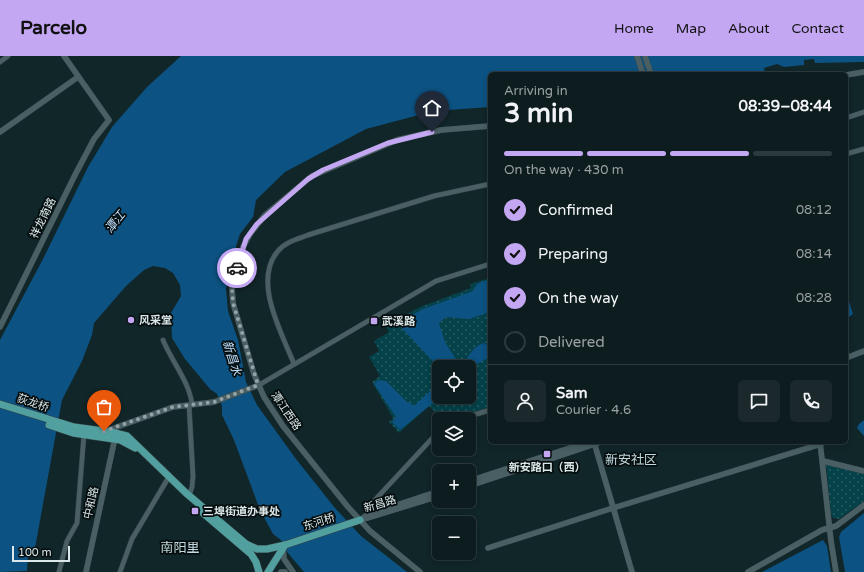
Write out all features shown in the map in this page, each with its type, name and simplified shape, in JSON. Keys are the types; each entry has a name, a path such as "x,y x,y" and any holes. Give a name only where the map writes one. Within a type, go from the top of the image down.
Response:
{"main road":[{"name":"荻龙桥","path":"0,404 59,426"},
{"name":"荻龙桥","path":"0,408 59,426"},
{"path":"59,426 115,438 130,444 183,496 251,554 256,562 259,572"},
{"name":"东河桥","path":"84,432 104,431 122,434 134,441 189,496 252,547 264,549 284,546 360,520"},
{"path":"268,572 284,546"},
{"path":"256,562 266,566 273,562"}],"street":[{"path":"0,62 8,56"},
{"path":"0,132 78,77 64,56"},
{"path":"637,56 642,72"},
{"path":"645,56 650,72"},
{"path":"848,75 864,72"},
{"name":"祥龙南路","path":"0,327 81,163 94,139 109,120 78,77"},
{"path":"848,117 864,112"},
{"name":"潭江西路","path":"420,572 370,531 283,426 258,385 244,341 232,293 243,247 257,224 308,179 361,154 397,140 432,132 488,126"},
{"path":"848,153 864,149"},
{"path":"294,364 267,289 269,267 278,250 293,241 306,236 434,196 488,184"},
{"path":"104,431 167,409 190,404 214,402 258,385 436,281 488,265"},
{"path":"163,340 171,359 188,388 193,476 189,496"},
{"path":"848,353 864,348"},
{"path":"848,357 864,351"},
{"path":"476,414 488,411"},
{"path":"59,572 67,541 77,523 84,432"},
{"name":"中和路","path":"86,572 115,438"},
{"path":"367,515 373,502 432,439"},
{"path":"476,479 582,444"},
{"path":"476,484 594,444"},
{"path":"597,444 613,508 632,572"},
{"path":"488,548 817,444"},
{"path":"820,444 836,572"},
{"path":"823,461 864,471"},
{"path":"120,572 134,535 167,480"},
{"name":"新昌路","path":"360,520 367,515 432,493"},
{"name":"新昌路","path":"360,520 378,516 432,498"},
{"path":"748,572 830,526 842,522 864,505"},
{"path":"830,526 840,572"},
{"path":"284,546 283,557 293,572"},
{"path":"280,572 285,572"}],"shaded area":[{"path":"488,279 488,408 473,412 435,412 429,406 399,433 389,422 393,418 372,382 380,376 369,357 379,351 374,341 389,332 386,326 420,307 471,288 470,284"},
{"path":"826,464 864,473 864,501 839,519 833,518 831,514"}],"water":[{"path":"181,56 864,56 864,62 815,63 814,59 804,60 804,65 784,67 777,64 764,68 765,72 488,72 488,107 434,111 366,129 285,172 256,200 253,217 240,234 226,289 228,311 238,340 246,382 257,405 296,459 335,508 361,536 407,572 304,572 287,552 281,540 273,534 260,510 234,440 222,415 222,406 217,394 210,389 185,359 172,338 171,313 181,296 180,285 173,273 165,268 153,266 144,270 126,286 94,323 92,335 82,361 62,400 35,548 28,555 27,571 0,572 0,340 43,259 88,167 112,127 147,87"},
{"path":"488,280 488,313 469,319 446,317 439,323 445,342 456,360 432,360 398,323 423,309 473,291 477,284"},
{"path":"848,298 853,314 848,317"},
{"path":"484,343 488,346 488,358 476,365 476,360 466,360 477,346"},
{"path":"378,380 386,381 408,403 409,402 414,406 432,389 432,404 400,430 392,422 396,417 374,384"},
{"path":"864,420 864,436 857,428"},
{"path":"864,513 864,572 845,572 839,537 841,532"},
{"path":"823,540 827,546 831,572 762,572"}],"way so far":[{"path":"104,431 120,427 173,407 214,402 258,385 233,303 232,288 237,268"}],"place":[{"name":"风采堂","path":"131,320"},
{"name":"武溪路","path":"374,321"},
{"name":"新安路口（西）","path":"547,454"},
{"name":"三埠街道办事处","path":"195,511"}],"district":[{"name":"新安社区","path":"631,460"},
{"name":"南阳里","path":"180,548"}],"route":[{"path":"237,268 246,239 257,224 308,179 323,170 388,143 432,132"}],"water label":[{"name":"潭江","path":"115,222"},
{"name":"新昌水","path":"232,358"}]}
